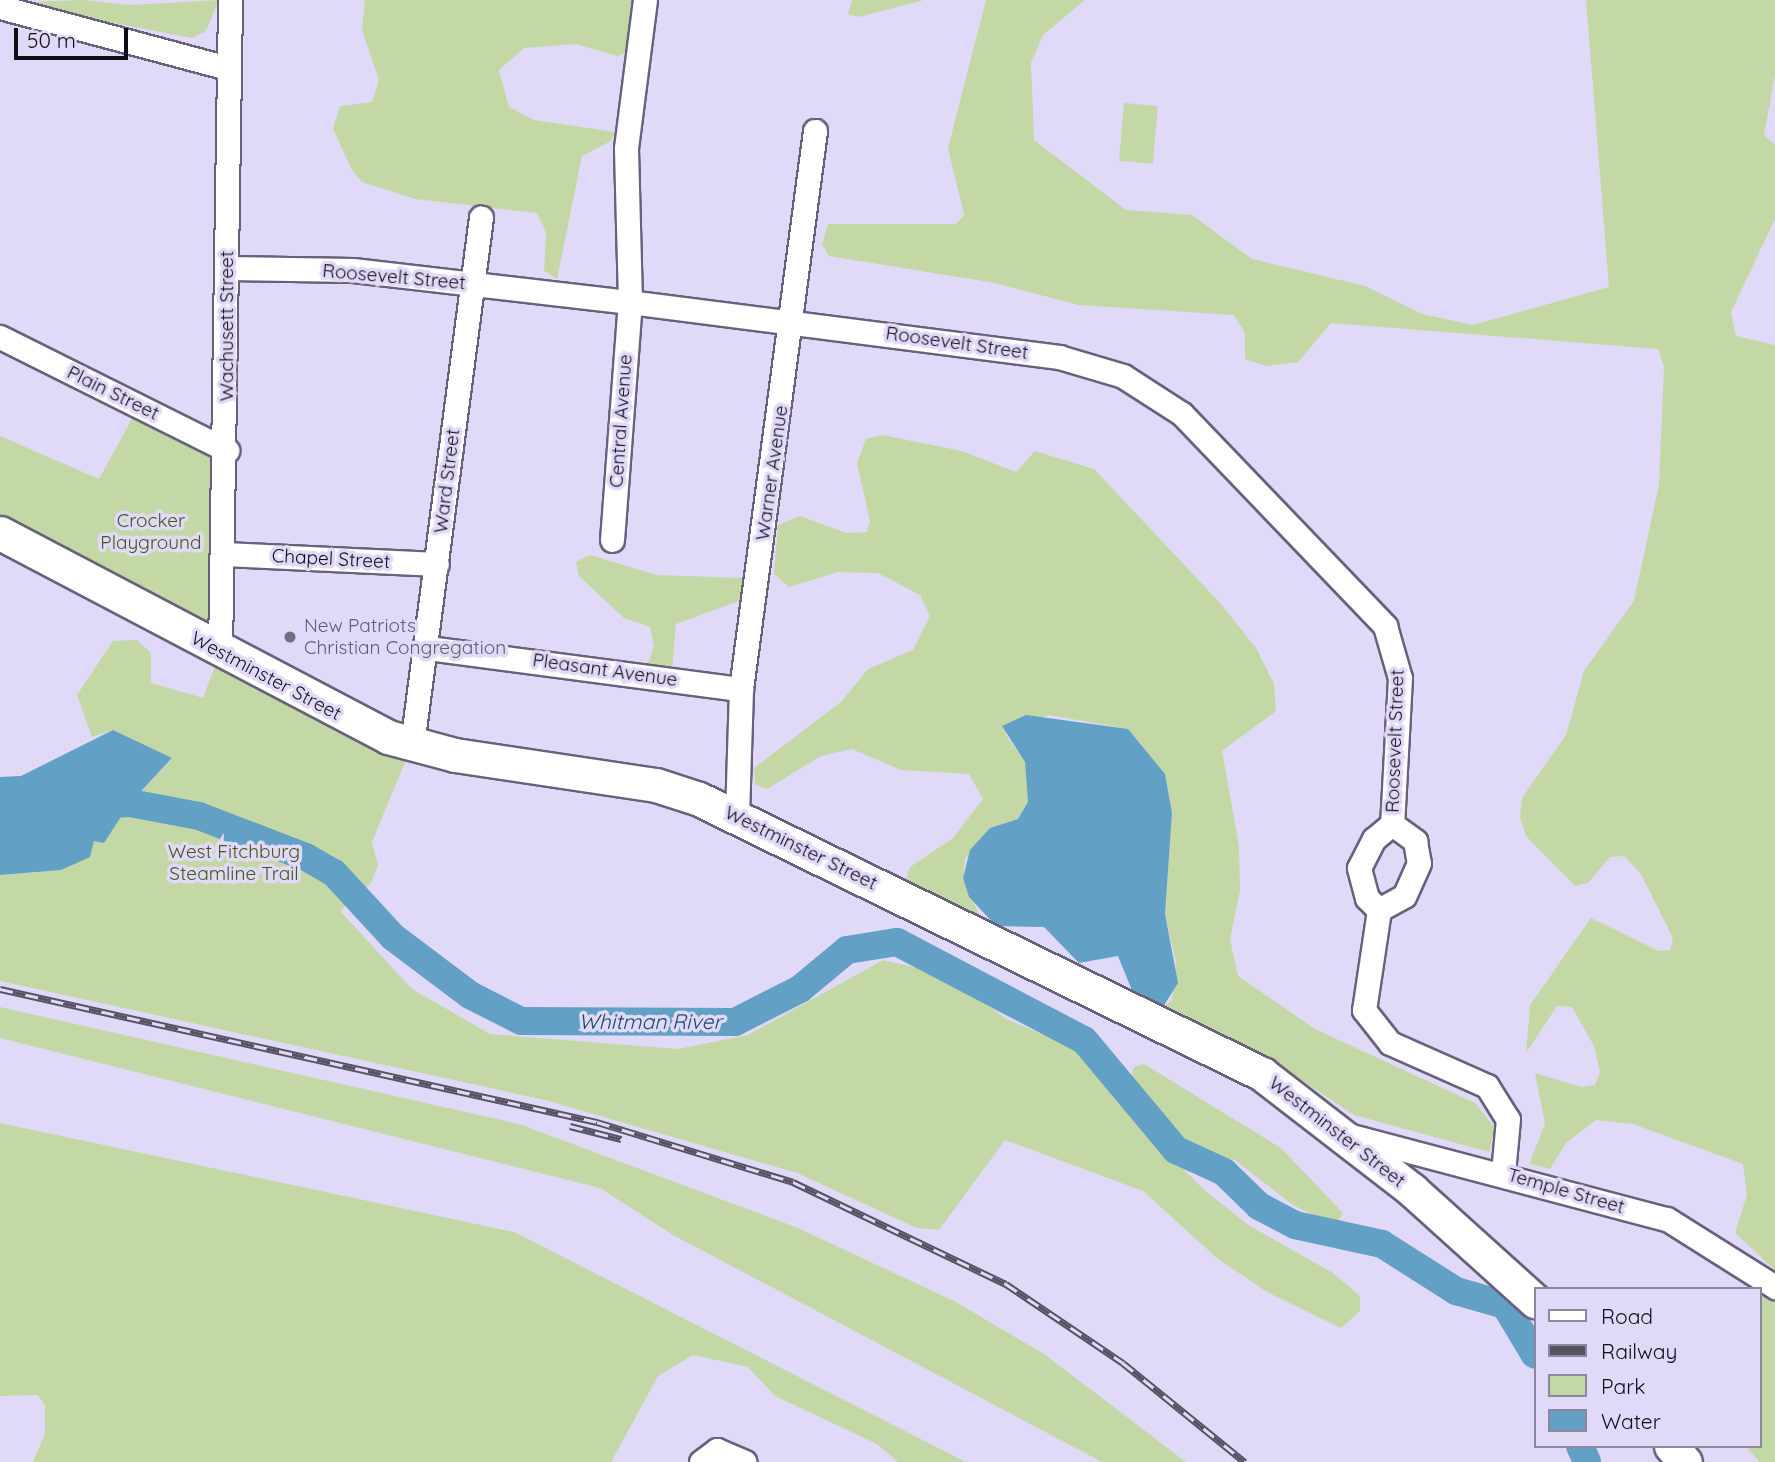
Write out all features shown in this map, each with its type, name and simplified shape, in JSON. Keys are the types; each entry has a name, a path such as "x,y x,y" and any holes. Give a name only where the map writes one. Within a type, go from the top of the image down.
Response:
{"highway":[{"name":"Westminster Street","path":"0,533 220,653 412,745 656,785 737,816 1262,1074 1341,1133 1534,1300"},
{"path":"1673,1448 1685,1462"}],"street":[{"name":"Wachusett Street","path":"220,653 225,554 230,0"},
{"name":"Central Avenue","path":"612,540 630,302 626,148 645,0"},
{"path":"4,11 229,68"},
{"name":"Warner Avenue","path":"737,816 741,688 793,322 815,131"},
{"name":"Ward Street","path":"412,745 428,648 481,217"},
{"name":"Roosevelt Street","path":"228,268 353,270 630,302 1059,357 1123,376 1182,414 1385,626 1401,678 1392,824 1374,839 1359,869 1367,898 1379,910 1404,896 1419,863 1415,841 1392,824"},
{"name":"Plain Street","path":"0,337 226,450"},
{"name":"Chapel Street","path":"225,554 437,565"},
{"name":"Pleasant Avenue","path":"428,648 741,688"},
{"path":"1379,910 1361,997 1371,1027 1390,1043 1487,1086 1508,1119 1503,1173"},
{"name":"Temple Street","path":"1341,1133 1503,1173 1667,1219 1775,1287"},
{"path":"701,1462 717,1450 745,1462"}],"green space":[{"path":"83,0 130,5 219,0 206,31 192,38 41,9 32,2"},
{"path":"365,0 638,0 628,52 617,56 576,44 524,48 499,70 509,107 534,120 615,132 611,141 582,156 557,279 544,271 546,233 537,213 415,199 362,182 352,170 333,129 340,106 372,102 379,80 362,30"},
{"path":"852,0 924,0 859,17 848,14"},
{"path":"986,0 1085,0 1043,35 1031,63 1034,140 1126,210 1192,215 1252,259 1365,286 1422,314 1473,325 1609,287 1586,0 1775,0 1775,74 1764,135 1775,145 1775,219 1731,312 1736,336 1775,345 1775,1270 1735,1233 1747,1195 1743,1164 1633,1124 1596,1120 1566,1143 1550,1169 1529,1164 1545,1124 1535,1073 1581,1087 1595,1085 1600,1072 1594,1046 1572,1007 1557,1006 1526,1053 1530,1005 1591,918 1659,951 1670,950 1673,938 1641,874 1624,856 1610,857 1588,883 1575,886 1526,836 1520,818 1522,798 1566,735 1584,671 1634,601 1659,484 1664,367 1658,349 1331,323 1298,362 1266,366 1245,359 1245,333 1234,315 1078,305 995,283 829,256 822,244 828,224 956,224 964,215 948,148"},
{"path":"1124,103 1158,106 1153,164 1119,161"},
{"name":"Crocker Playground","path":"139,406 227,450 220,653 0,533 0,436 99,479"},
{"path":"882,435 962,451 1016,472 1035,451 1094,469 1221,604 1256,648 1274,684 1276,711 1222,751 1239,846 1240,891 1230,939 1238,976 1315,1029 1475,1103 1495,1128 1489,1152 1354,1115 1265,1056 1163,1007 1172,1000 1176,962 1165,914 1172,813 1165,774 1128,729 1049,715 1005,734 1025,762 1028,802 1018,819 990,828 965,859 963,879 979,914 974,919 906,880 910,867 953,838 983,799 969,774 901,770 852,749 821,756 767,789 755,784 754,768 841,702 868,669 913,650 930,616 920,595 878,573 838,572 789,587 774,574 778,525 800,516 846,533 867,532 870,521 857,463 866,439"},
{"path":"590,555 657,575 743,578 750,588 739,601 676,624 672,670 659,675 648,663 654,647 650,627 624,618 579,576 576,562"},
{"name":"West Fitchburg Steamline Trail","path":"137,640 151,653 151,683 203,698 220,653 412,745 372,842 378,865 371,883 340,911 412,989 490,1034 678,1049 748,1035 883,960 948,975 1006,1019 1083,1051 1117,1102 1205,1191 1250,1226 1333,1273 1360,1296 1360,1311 1341,1328 1267,1292 1218,1259 1143,1191 1005,1140 939,1230 917,1228 797,1173 545,1100 0,981 0,875 61,870 94,840 104,843 130,803 172,759 113,730 92,737 77,695 113,641"},
{"path":"0,1007 519,1124 798,1228 956,1302 1044,1354 1186,1462 1102,1462 673,1235 600,1188 0,1038"},
{"path":"1144,1064 1281,1148 1343,1213 1335,1225 1293,1205 1235,1160 1205,1152 1175,1132 1130,1080 1134,1067"},
{"path":"0,1123 514,1232 966,1462 898,1462 877,1444 775,1396 748,1367 693,1355 658,1376 611,1462 33,1462 45,1433 45,1406 38,1395 0,1396"},
{"path":"1761,1290 1775,1301 1775,1462 1759,1462 1748,1448 1761,1448"}],"water":[{"path":"1026,715 1128,729 1165,774 1172,813 1165,914 1178,983 1163,1007 1133,993 1118,956 1079,963 1044,927 996,926 969,897 963,878 970,850 990,828 1018,819 1028,802 1025,762 1002,726"},
{"path":"113,730 172,758 130,803 104,843 94,841 90,857 61,870 0,875 0,777 21,776"}],"waterway":[{"name":"Whitman River","path":"94,805 130,803 199,816 306,857 334,873 393,937 470,995 521,1021 735,1022 800,989 847,950 897,942 1084,1040 1176,1150 1224,1172 1259,1206 1295,1225 1382,1244 1456,1291 1505,1305 1534,1353"},
{"name":"Whitman River","path":"1581,1448 1587,1462"}],"railway":[{"path":"0,989 597,1122 793,1182 1006,1284 1123,1363 1245,1462"},
{"path":"570,1126 621,1139"}],"place":[{"name":"New Patriots Christian Congregation","path":"290,637"}]}
